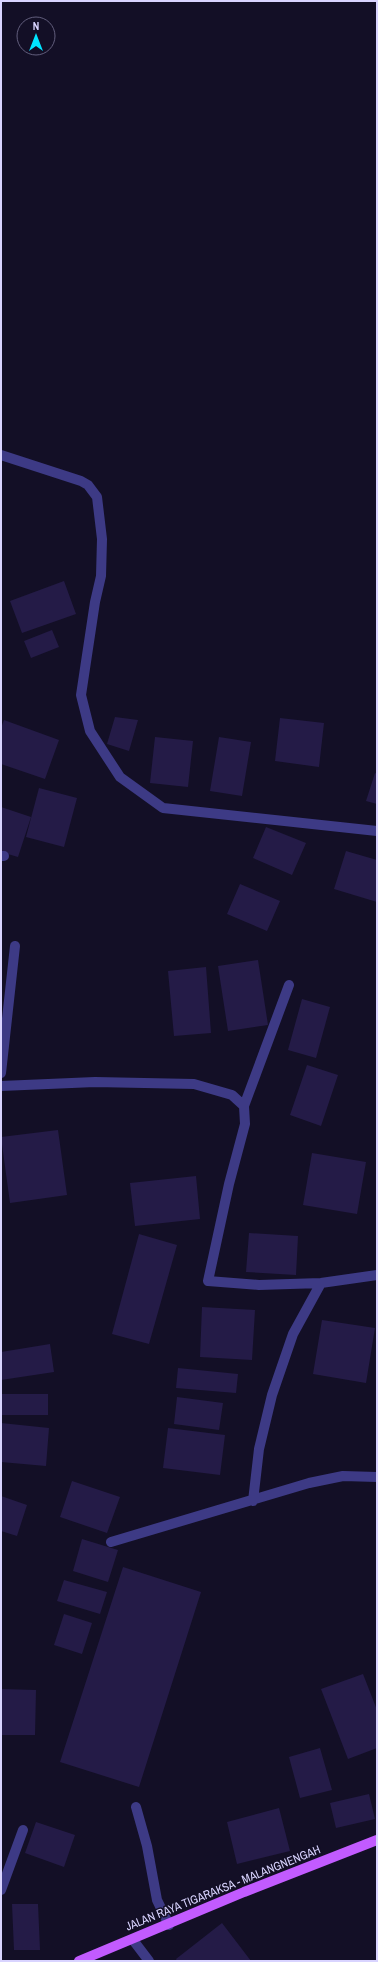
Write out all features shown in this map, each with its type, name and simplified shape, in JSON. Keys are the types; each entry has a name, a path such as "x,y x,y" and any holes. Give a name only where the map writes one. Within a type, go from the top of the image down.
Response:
{"main road":[{"name":"JALAN RAYA TIGARAKSA - MALANGNENGAH","path":"79,1961 169,1925 244,1892 377,1840"}],"street":[{"path":"1,455 81,481 88,485 97,497 102,540 101,576 95,602 81,695 90,731 120,777 162,808 377,831"},
{"path":"1,1073 14,946"},
{"path":"289,985 244,1106 245,1124 229,1184 208,1281 259,1285 321,1283 377,1275"},
{"path":"1,1086 95,1082 194,1084 232,1095 244,1106"},
{"path":"253,1501 259,1450 272,1395 293,1334 321,1283"},
{"path":"111,1542 179,1520 253,1501 309,1483 343,1476 377,1477"},
{"path":"136,1807 147,1846 157,1900 169,1925"},
{"path":"1,1890 23,1830"},
{"path":"133,1940 149,1961"}],"building":[{"path":"64,581 76,614 22,633 10,601"},
{"path":"52,630 59,647 31,658 24,641"},
{"path":"115,717 138,720 129,751 107,744"},
{"path":"280,718 324,723 319,767 275,761"},
{"path":"4,720 59,740 45,779 1,764 1,728"},
{"path":"155,737 193,741 188,787 150,783"},
{"path":"219,737 251,742 242,796 210,791"},
{"path":"375,773 377,774 377,804 366,801"},
{"path":"39,788 77,798 64,847 26,837"},
{"path":"1,807 31,817 18,857 1,852"},
{"path":"266,827 306,843 292,875 253,858"},
{"path":"346,851 377,860 377,902 334,889"},
{"path":"240,884 280,901 267,931 227,914"},
{"path":"258,960 268,1025 228,1031 218,966"},
{"path":"206,967 211,1033 174,1036 168,971"},
{"path":"302,999 330,1007 316,1058 288,1050"},
{"path":"307,1065 338,1075 321,1126 290,1115"},
{"path":"58,1130 67,1195 10,1203 1,1137"},
{"path":"312,1153 366,1162 357,1214 303,1205"},
{"path":"196,1176 200,1219 135,1226 130,1183"},
{"path":"249,1233 298,1236 296,1275 246,1272"},
{"path":"139,1234 177,1245 149,1344 112,1334"},
{"path":"202,1307 255,1310 252,1360 200,1357"},
{"path":"322,1320 375,1328 366,1383 313,1374"},
{"path":"50,1344 54,1372 1,1380 1,1352"},
{"path":"178,1368 238,1374 236,1393 176,1388"},
{"path":"1,1394 48,1394 48,1415 1,1415"},
{"path":"177,1397 223,1403 219,1430 174,1424"},
{"path":"1,1423 49,1428 46,1466 1,1462"},
{"path":"168,1428 225,1435 220,1475 163,1468"},
{"path":"72,1481 120,1497 107,1533 60,1517"},
{"path":"1,1496 27,1505 17,1536 1,1531"},
{"path":"82,1539 118,1550 108,1582 73,1571"},
{"path":"123,1567 201,1592 139,1787 60,1762"},
{"path":"64,1580 107,1592 100,1614 57,1601"},
{"path":"64,1614 92,1623 82,1654 54,1645"},
{"path":"363,1674 377,1710 377,1748 348,1759 321,1689"},
{"path":"1,1689 36,1690 35,1735 1,1735"},
{"path":"320,1748 332,1790 300,1798 289,1757"},
{"path":"369,1794 375,1819 336,1828 330,1803"},
{"path":"279,1808 290,1851 237,1864 227,1822"},
{"path":"36,1822 75,1835 64,1867 25,1853"},
{"path":"12,1904 38,1904 40,1950 14,1950"},
{"path":"222,1923 251,1961 177,1961 176,1959"}]}
